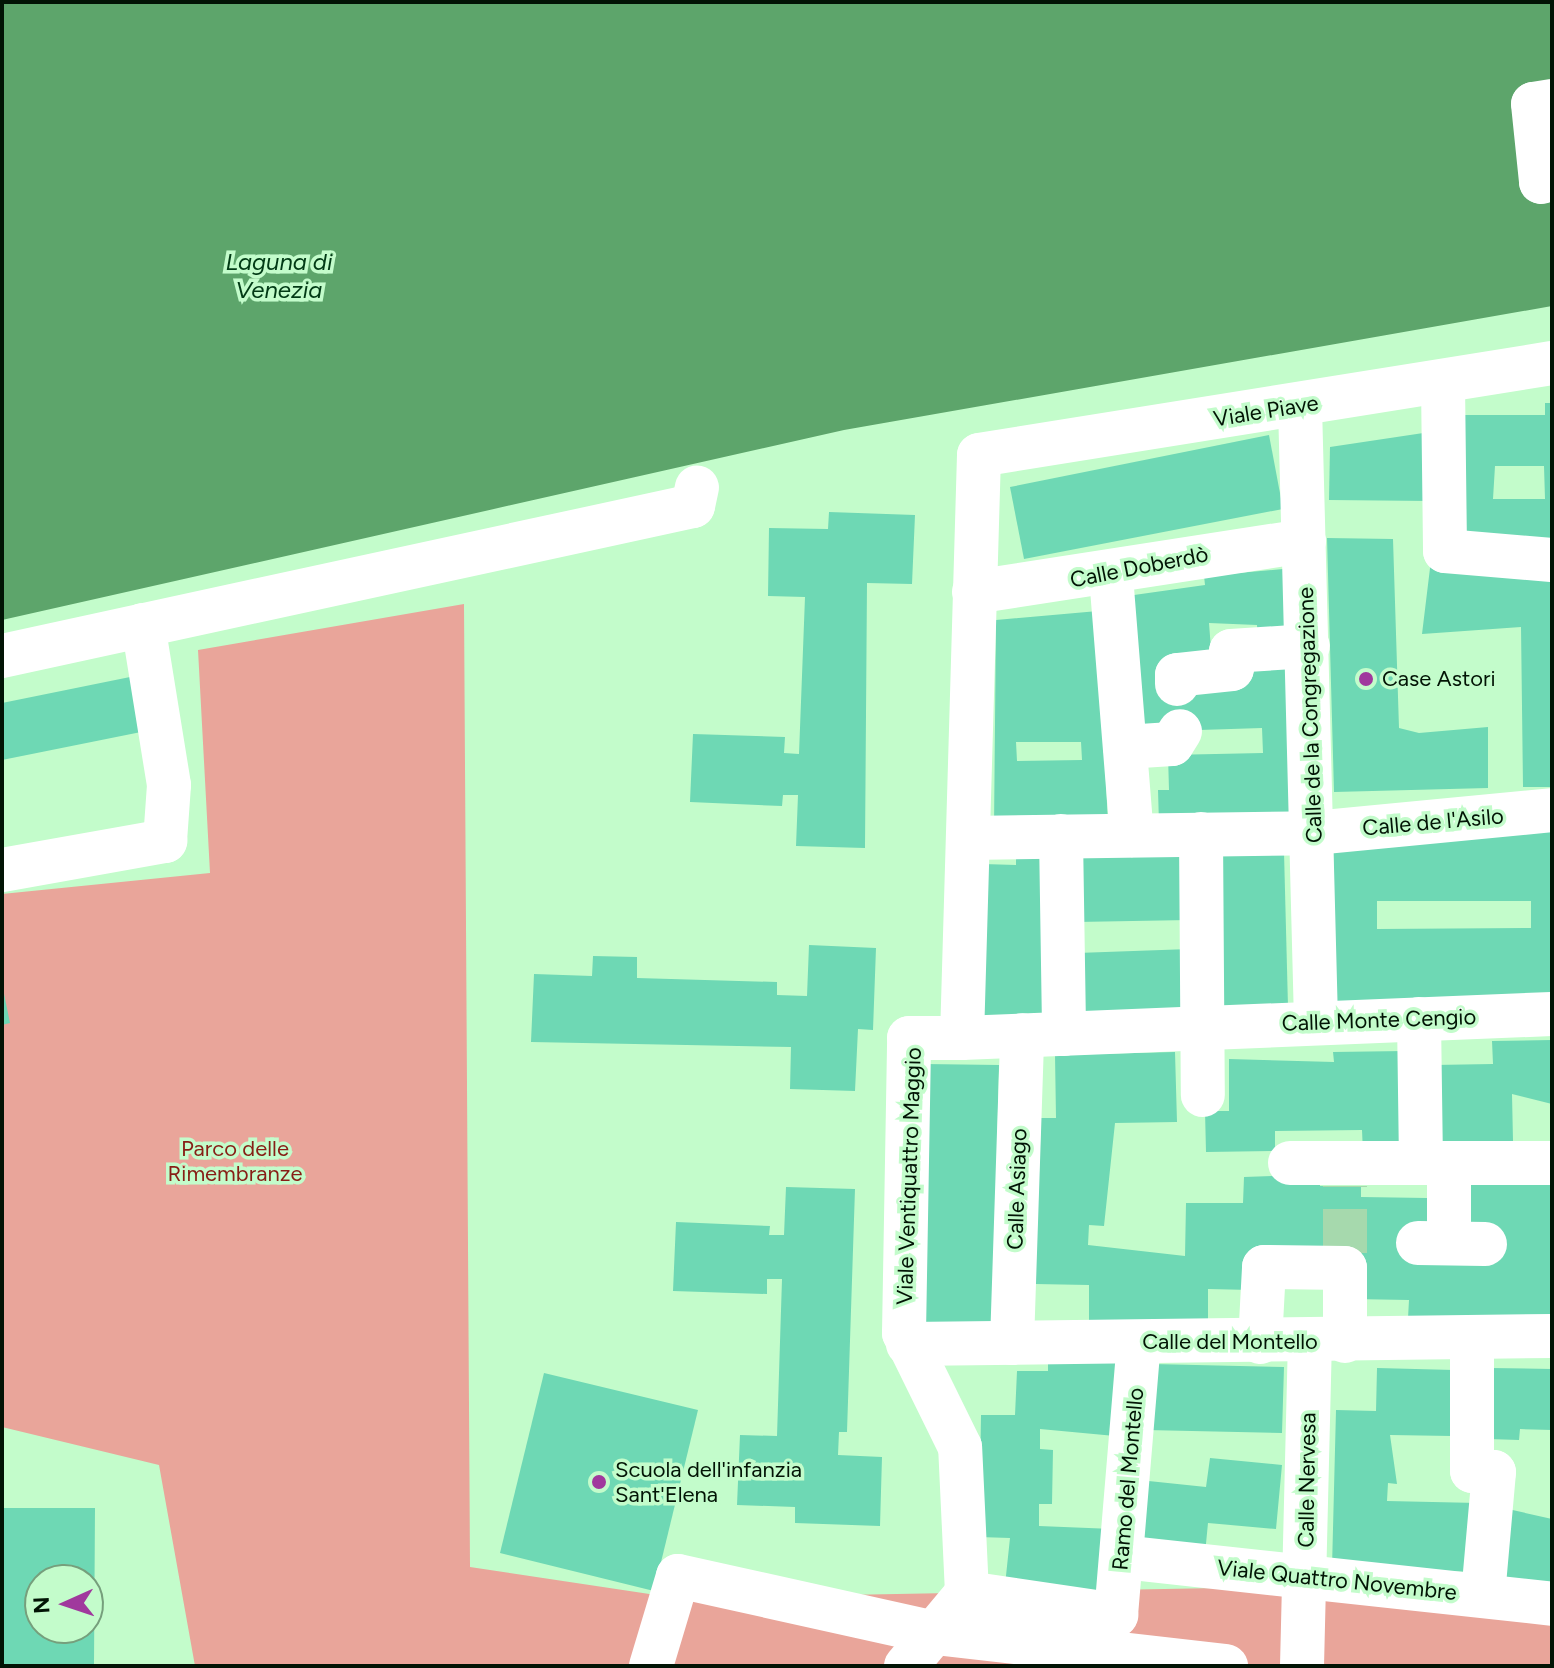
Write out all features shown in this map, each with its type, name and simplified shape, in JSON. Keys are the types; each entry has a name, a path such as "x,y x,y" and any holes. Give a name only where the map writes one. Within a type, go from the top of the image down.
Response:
{"street":[{"path":"1552,101 1533,104 1541,182 1552,179"},
{"name":"Viale Piave","path":"974,592 979,455 1443,384 1552,363"},
{"path":"1443,384 1445,551 1552,560"},
{"name":"Calle de la Congregazione","path":"1300,406 1314,833 1316,1023"},
{"path":"2,656 693,506 697,487"},
{"name":"Calle Doberdò","path":"974,592 1111,576 1304,541"},
{"path":"1111,576 1132,830"},
{"path":"962,1038 974,592"},
{"path":"2,870 165,841 169,785 143,625"},
{"path":"1177,684 1177,675 1232,669 1231,651 1308,646"},
{"path":"1123,736 1172,744 1180,731"},
{"name":"Calle de l'Asilo","path":"968,838 1061,836 1132,830 1201,834 1314,833 1552,810"},
{"path":"1201,834 1206,1028 1203,1095"},
{"name":"Calle Asiago","path":"1012,1343 1061,836"},
{"name":"Calle Monte Cengio","path":"962,1038 1552,1014"},
{"path":"1419,1019 1435,1163 1451,1243"},
{"name":"Viale Ventiquattro Maggio","path":"962,1038 909,1038 908,1344 960,1447 967,1593"},
{"path":"1290,1163 1345,1175 1435,1163 1552,1163"},
{"name":"Calle Nervesa","path":"1260,1342 1264,1267 1345,1261 1328,1342 1306,1575 1302,1666"},
{"name":"Calle del Montello","path":"908,1344 1328,1342 1552,1336"},
{"path":"1472,1338 1472,1471 1494,1472 1483,1596"},
{"name":"Ramo del Montello","path":"967,1593 1116,1615 1139,1343"},
{"name":"Viale Quattro Novembre","path":"1122,1557 1552,1604"},
{"path":"651,1666 678,1576 935,1633 1226,1666"},
{"path":"906,1666 967,1593"}],"green space":[{"name":"Parco delle Rimembranze","path":"464,604 470,1567 676,1598 1326,1586 1552,1617 1552,1666 195,1666 159,1465 2,1427 2,894 210,873 198,650"}],"water":[{"name":"Laguna di Venezia","path":"2,2 1552,2 1552,306 844,430 2,620"}],"building":[{"path":"1545,403 1552,403 1552,549 1459,537 1457,415 1545,415","holes":["1495,466 1544,466 1545,499 1493,499"]},
{"path":"1430,432 1431,501 1329,500 1330,447"},
{"path":"1269,435 1283,509 1024,559 1010,487"},
{"path":"829,512 915,515 912,584 867,583 865,848 796,846 798,795 783,795 782,806 690,802 693,734 785,737 784,753 799,754 805,597 768,596 769,528 828,529"},
{"name":"Case Astori","path":"1327,538 1393,539 1399,728 1419,733 1488,727 1488,788 1334,792"},
{"path":"1431,560 1552,581 1552,787 1523,787 1521,627 1422,634"},
{"path":"1283,569 1291,638 1258,641 1257,625 1209,623 1212,662 1292,662 1298,822 1159,824 1158,790 1169,790 1168,755 1263,753 1262,728 1137,732 1127,596 1205,585 1204,576"},
{"path":"1098,611 1108,825 994,827 996,620","holes":["1016,742 1081,742 1082,760 1017,761"]},
{"path":"135,676 146,731 2,760 2,703"},
{"path":"1552,827 1552,994 1335,1003 1333,845","holes":["1377,901 1531,901 1531,928 1377,929"]},
{"path":"1284,852 1288,1007 1221,1010 1216,854"},
{"path":"1016,855 1049,855 1049,1023 983,1023 983,864 1016,865"},
{"path":"1188,855 1189,920 1076,922 1074,856"},
{"path":"809,945 876,948 873,1030 858,1029 855,1091 790,1089 791,1047 531,1042 534,974 592,976 593,956 637,957 637,978 777,982 777,995 807,996"},
{"path":"1190,949 1192,1016 1079,1019 1077,953"},
{"path":"2,984 10,1023 2,1025"},
{"path":"1552,1040 1552,1104 1512,1094 1513,1141 1435,1142 1434,1065 1493,1064 1492,1041"},
{"path":"1405,1051 1407,1152 1363,1153 1362,1130 1275,1131 1275,1151 1206,1152 1205,1111 1229,1111 1229,1059 1334,1062 1333,1052"},
{"path":"1175,1052 1177,1122 1115,1123 1104,1226 1089,1225 1088,1245 1185,1256 1186,1203 1243,1203 1244,1177 1320,1174 1320,1186 1361,1187 1361,1197 1427,1198 1427,1236 1454,1261 1498,1261 1498,1230 1468,1226 1468,1177 1552,1176 1552,1319 1408,1318 1409,1300 1352,1299 1351,1253 1251,1290 1208,1289 1208,1326 1089,1324 1089,1285 1035,1284 1041,1118 1056,1118 1055,1055"},
{"path":"924,1064 999,1065 993,1327 919,1325"},
{"path":"786,1187 855,1189 847,1432 839,1432 838,1455 882,1457 880,1526 795,1523 795,1507 737,1505 740,1435 777,1436 782,1279 767,1279 767,1294 673,1291 676,1222 770,1226 769,1235 784,1235"},
{"path":"1048,1361 1117,1363 1115,1436 1040,1429 1040,1449 1053,1450 1052,1504 1039,1504 1039,1526 1113,1529 1105,1603 1005,1585 1010,1538 979,1537 981,1415 1015,1415 1017,1371 1048,1371"},
{"path":"1152,1364 1284,1367 1282,1433 1146,1430"},
{"path":"1377,1368 1454,1370 1452,1436 1390,1435 1397,1484 1388,1483 1387,1501 1478,1503 1476,1572 1332,1568 1336,1410 1376,1411"},
{"path":"1490,1368 1552,1369 1552,1430 1520,1429 1519,1440 1488,1439"},
{"name":"Scuola dell'infanzia Sant'Elena","path":"544,1373 698,1410 654,1591 500,1553"},
{"path":"1210,1458 1282,1465 1276,1529 1208,1523 1205,1554 1132,1548 1139,1480 1206,1487"},
{"path":"2,1508 95,1508 95,1564 24,1564 24,1644 94,1644 94,1666 2,1666"},
{"path":"1508,1509 1552,1519 1552,1590 1493,1578"}],"tunnel":[{"path":"1345,1186 1345,1253"}],"place":[{"name":"Case Astori","path":"1366,679"},
{"name":"Scuola dell'infanzia Sant'Elena","path":"599,1482"}]}
